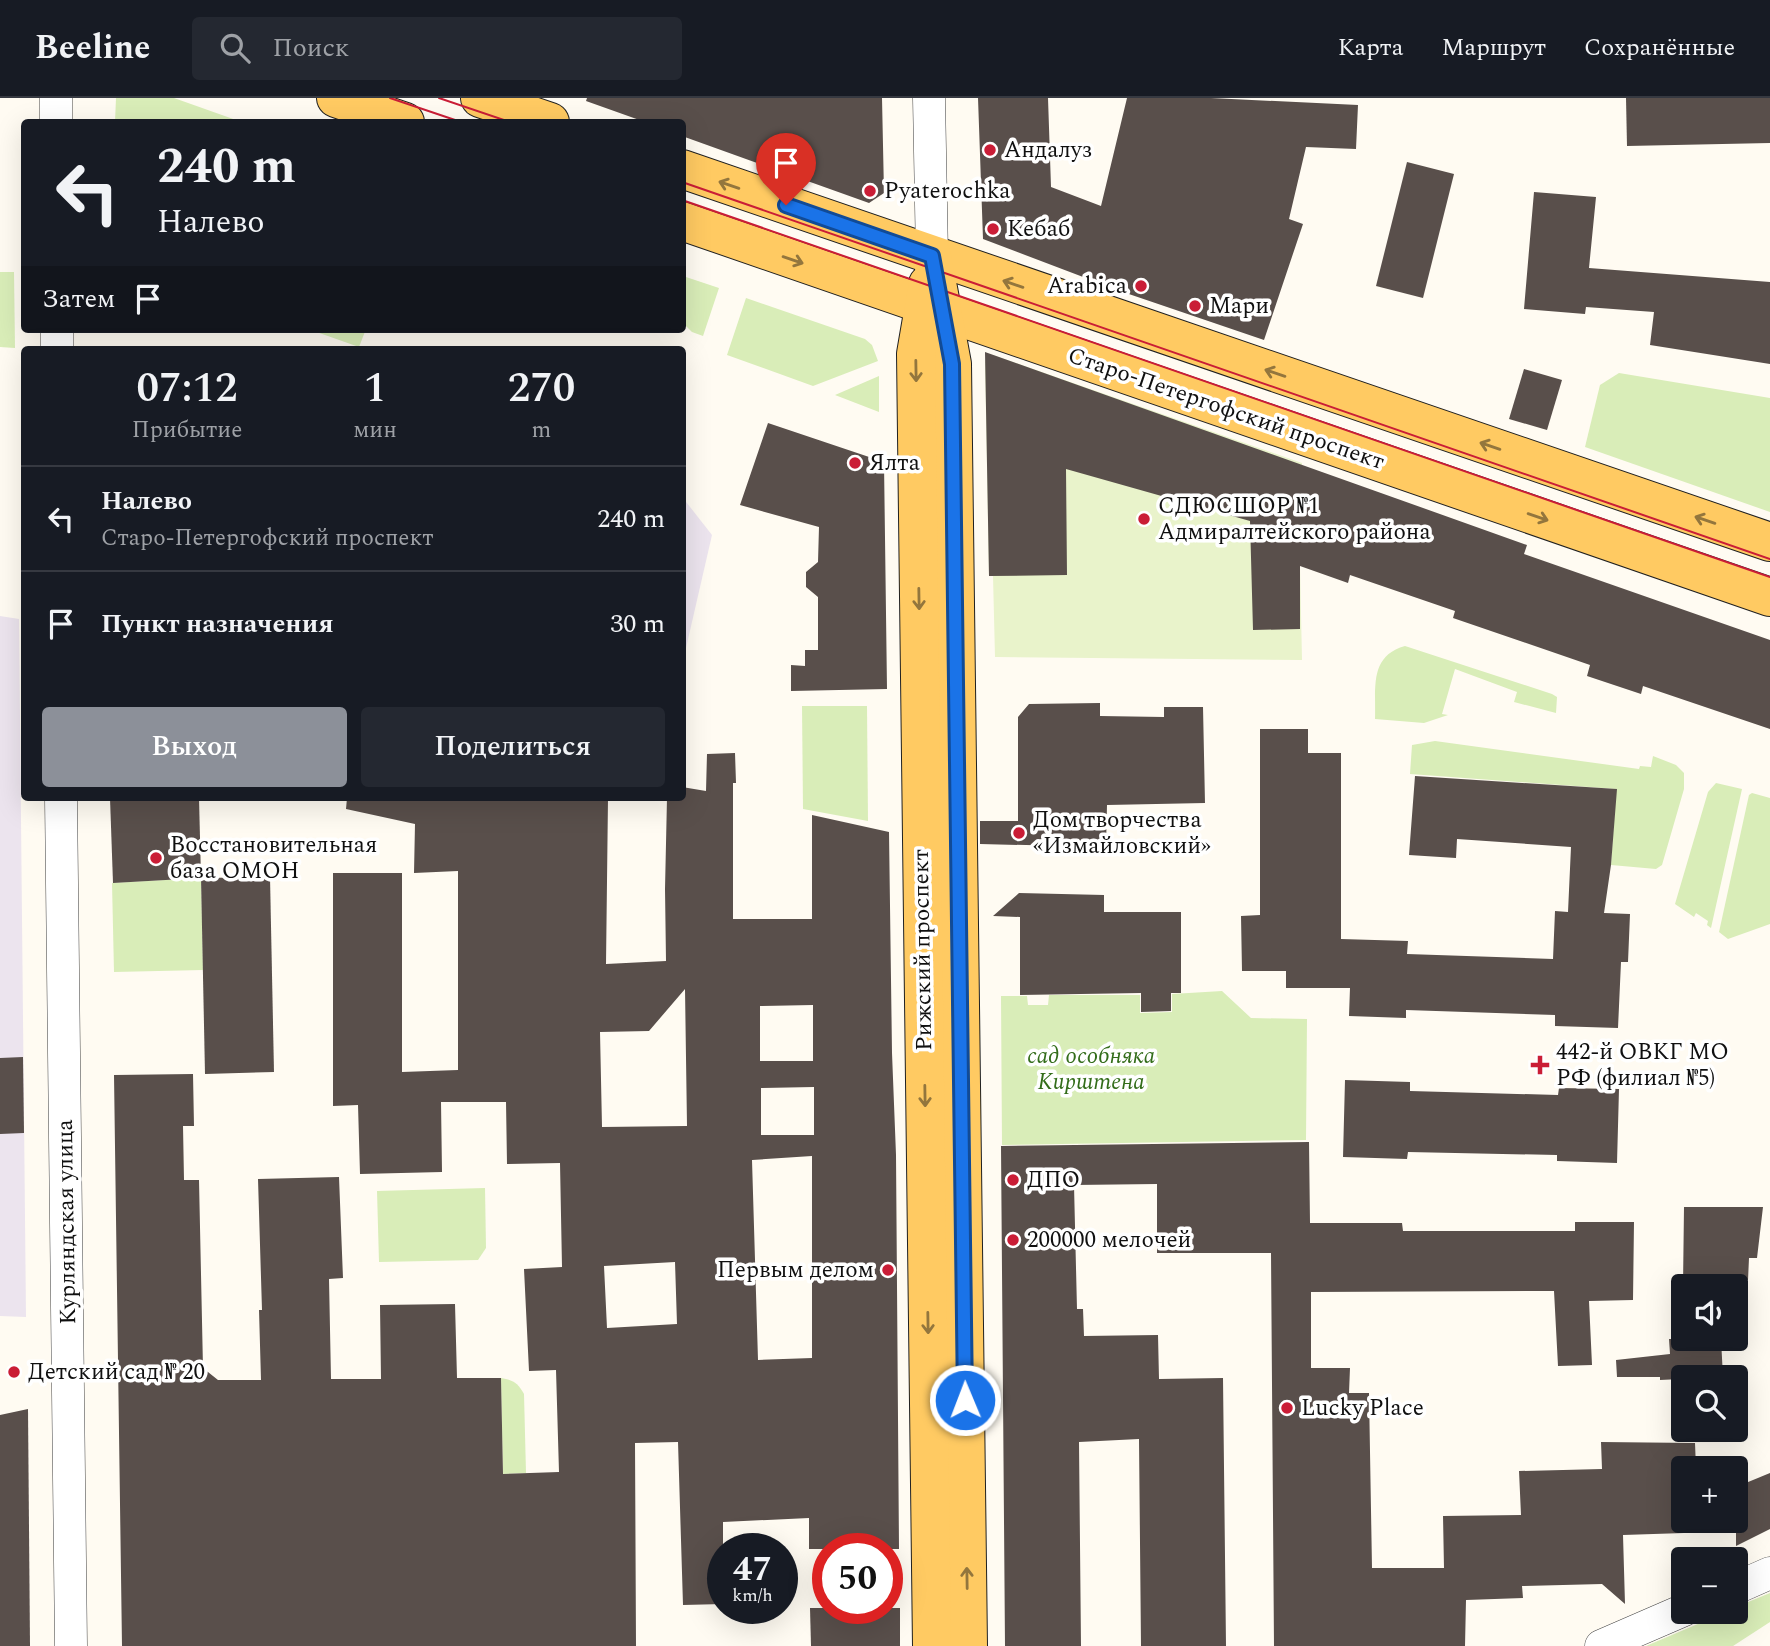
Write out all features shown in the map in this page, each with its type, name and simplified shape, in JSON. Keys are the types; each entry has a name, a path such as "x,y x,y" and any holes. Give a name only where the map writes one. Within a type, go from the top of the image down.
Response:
{"main road":[{"path":"336,98 396,119"},
{"path":"480,98 541,119"},
{"path":"686,170 1770,542"},
{"name":"Старо-Петергофский проспект","path":"686,222 1770,597"},
{"name":"Рижский проспект","path":"932,256 933,307 916,367 932,1646"},
{"name":"Рижский проспект","path":"933,307 952,364 968,1646"}],"street":[{"path":"56,98 56,119"},
{"name":"Рижский проспект","path":"929,98 932,256"},
{"name":"Курляндская улица","path":"61,801 71,1646"},
{"path":"1748,1583 1770,1573"},
{"path":"1601,1646 1671,1616"}],"shaded area":[{"path":"686,502 712,535 686,648"},
{"path":"0,616 19,619 26,1317 0,1316"}],"green space":[{"path":"116,98 174,98 233,119 115,119"},
{"path":"0,272 14,272 15,348 0,347"},
{"path":"686,277 719,288 703,336 692,332 686,326"},
{"path":"746,298 865,339 872,345 878,361 813,386 727,355"},
{"path":"319,333 364,333 359,346"},
{"name":"СДЮСШОР №1 Адмиралтейского района","path":"993,355 1302,463 1302,660 995,657 993,576 989,576 985,362"},
{"path":"1619,373 1770,398 1770,512 1585,447 1600,385"},
{"path":"879,376 879,412 835,395"},
{"path":"1405,646 1552,694 1557,697 1556,713 1514,702 1517,692 1455,669 1442,714 1448,715 1424,723 1375,719 1375,685 1380,665 1385,657"},
{"path":"802,706 867,706 868,821 803,809"},
{"path":"1435,741 1639,769 1640,766 1651,767 1653,756 1676,765 1684,773 1684,789 1662,865 1656,869 1611,865 1616,789 1410,774 1412,745"},
{"path":"1716,783 1742,789 1711,928 1707,925 1708,921 1696,913 1694,917 1675,904 1708,792"},
{"path":"1752,793 1770,798 1770,924 1728,939 1719,932 1749,795"},
{"path":"201,878 203,970 114,972 112,883"},
{"name":"сад особняка Кирштена","path":"1222,991 1251,1018 1307,1019 1306,1140 1002,1145 1001,996 1027,996 1028,1005 1048,1005 1049,995 1140,995 1140,1013 1172,1012 1172,994"},
{"path":"485,1188 486,1248 478,1260 379,1262 377,1191"},
{"path":"501,1378 515,1383 524,1394 526,1473 503,1474"},
{"path":"1770,1593 1770,1622 1733,1646 1646,1646 1698,1624 1748,1624 1748,1602"}],"building":[{"path":"587,98 882,98 884,193 869,203 686,137 686,119 637,119 586,101"},
{"path":"978,98 1048,98 1051,187 1101,206 1127,98 1211,98 1358,105 1356,149 1306,147 1289,219 1303,224 1264,340 1120,291 983,239"},
{"path":"1626,98 1770,98 1770,143 1627,146"},
{"path":"1407,162 1454,174 1423,298 1376,286"},
{"path":"1534,192 1596,197 1589,268 1770,282 1770,364 1650,345 1654,312 1586,307 1585,314 1524,309"},
{"path":"985,352 1527,545 1524,554 1770,640 1770,729 1643,686 1641,694 1587,676 1590,665 1453,618 1455,611 1350,575 1348,583 1300,566 1300,629 1253,630 1250,521 1066,469 1067,575 989,576"},
{"path":"1524,369 1562,380 1547,430 1509,419"},
{"path":"768,423 884,462 887,689 791,691 791,665 805,666 805,650 818,650 818,597 806,587 806,572 818,562 819,527 740,505"},
{"path":"1100,703 1100,716 1164,717 1164,707 1203,707 1205,803 1107,805 1106,847 980,844 980,821 1018,821 1018,717 1029,704"},
{"path":"1260,729 1308,729 1308,753 1341,753 1341,939 1408,941 1407,954 1553,959 1555,911 1568,912 1571,847 1457,839 1456,858 1409,855 1415,776 1617,789 1604,913 1630,914 1628,962 1621,962 1618,1028 1555,1026 1555,1015 1406,1010 1406,1018 1349,1016 1350,988 1286,988 1286,971 1242,971 1241,916 1260,915"},
{"path":"735,753 733,919 812,919 812,815 889,832 896,1155 899,1533 812,1533 812,1549 809,1549 809,1518 723,1522 723,1533 707,1533 707,1604 683,1605 678,1442 635,1443 636,1646 122,1646 114,1075 193,1074 194,1126 183,1126 184,1180 199,1180 203,1368 218,1380 261,1380 258,1179 339,1177 343,1278 329,1279 331,1379 381,1379 380,1305 455,1304 457,1378 501,1378 503,1474 559,1472 556,1370 529,1371 524,1269 562,1267 560,1163 507,1164 506,1102 441,1102 442,1172 360,1174 358,1105 333,1106 333,873 402,873 402,1072 458,1070 458,871 414,873 415,824 346,809 347,801 608,801 606,964 666,961 667,801 686,801 686,788 706,791 707,754","holes":["685,989 687,1126 602,1127 600,1032 649,1031","813,1005 813,1061 760,1061 760,1006","814,1087 814,1135 761,1135 761,1088","812,1156 812,1358 758,1360 752,1160","675,1262 677,1324 607,1328 604,1266"]},
{"name":"Восстановительная база ОМОН","path":"110,801 199,801 201,878 113,883"},
{"path":"270,877 274,1072 205,1074 201,878"},
{"path":"1019,893 1104,895 1104,912 1181,912 1181,993 1171,993 1171,1011 1141,1012 1141,993 1020,995 1020,917 993,916"},
{"path":"23,1057 24,1133 0,1134 0,1058"},
{"path":"1345,1080 1410,1082 1410,1091 1558,1095 1559,1088 1619,1089 1617,1163 1557,1161 1557,1155 1408,1152 1407,1159 1343,1157"},
{"path":"1309,1142 1310,1223 1402,1223 1403,1231 1575,1231 1575,1222 1634,1222 1633,1300 1589,1301 1592,1365 1558,1366 1554,1291 1311,1292 1311,1368 1350,1368 1349,1393 1369,1393 1372,1568 1444,1568 1443,1516 1521,1515 1519,1471 1602,1469 1601,1442 1695,1443 1696,1456 1671,1456 1671,1533 1684,1533 1623,1535 1625,1604 1602,1584 1522,1586 1523,1598 1466,1600 1465,1646 1274,1646 1271,1253 1157,1253 1157,1184 1074,1185 1077,1309 1083,1309 1084,1336 1158,1335 1159,1379 1223,1378 1226,1646 1141,1646 1139,1439 1079,1442 1081,1646 1005,1646 1001,1146"},
{"path":"1684,1207 1763,1207 1757,1258 1749,1258 1748,1280 1748,1274 1683,1274"},
{"path":"1671,1339 1671,1351 1722,1351 1722,1365 1671,1365 1671,1379 1617,1377 1616,1360 1670,1354"},
{"path":"28,1409 30,1646 0,1646 0,1415"},
{"path":"1770,1473 1770,1529 1736,1546 1736,1533 1748,1533 1748,1482"},
{"path":"810,1608 812,1624 900,1624 900,1646 811,1646"}],"tram line":[{"path":"390,98 452,119"},
{"path":"439,98 501,119"},
{"path":"686,183 1770,559"},
{"path":"686,201 1770,577"}],"place":[{"name":"Андалуз","path":"990,150"},
{"name":"Pyaterochka","path":"870,191"},
{"name":"Кебаб","path":"993,229"},
{"name":"Arabica","path":"1141,286"},
{"name":"Мари","path":"1195,306"},
{"name":"Ялта","path":"855,463"},
{"name":"СДЮСШОР №1 Адмиралтейского района","path":"1144,519"},
{"name":"Дом творчества «Измайловский»","path":"1019,833"},
{"name":"Восстановительная база ОМОН","path":"156,858"},
{"name":"442-й ОВКГ МО РФ (филиал №5)","path":"1540,1065"},
{"name":"ДПО","path":"1013,1180"},
{"name":"200000 мелочей","path":"1013,1240"},
{"name":"Первым делом","path":"888,1270"},
{"name":"Детский сад № 20","path":"14,1372"},
{"name":"Lucky Place","path":"1287,1408"}],"route":[{"path":"786,205 932,256 952,364 965,1400"}]}
